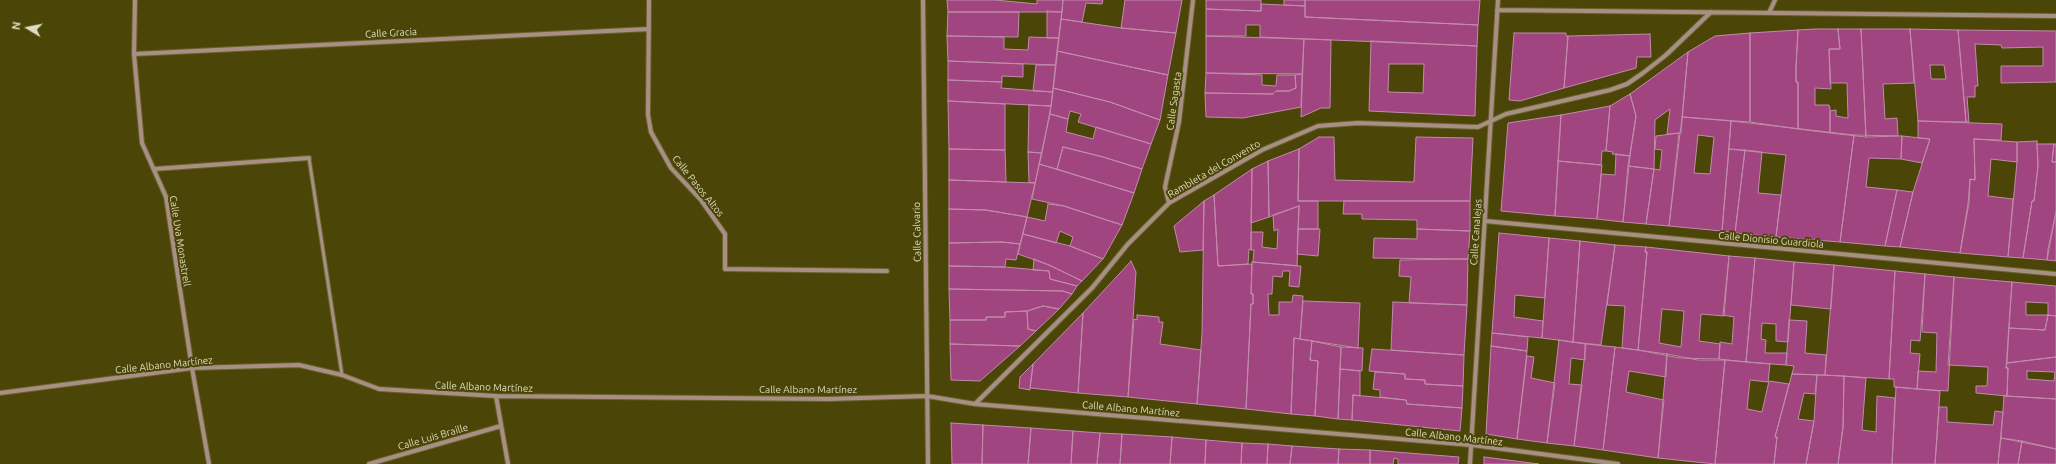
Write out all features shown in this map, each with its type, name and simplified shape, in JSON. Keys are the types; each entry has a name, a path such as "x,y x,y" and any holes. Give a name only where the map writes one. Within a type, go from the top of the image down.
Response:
{"street":[{"name":"Calle Uva Monastrell","path":"134,0 134,54 142,143 166,197 192,368 209,464"},
{"name":"Calle Pasos Altos","path":"648,0 648,115 651,132 671,168 701,200 725,234 725,269 887,271"},
{"name":"Calle Calvario","path":"923,0 928,464"},
{"name":"Calle Sagasta","path":"1170,203 1165,187 1179,122 1193,0"},
{"name":"Calle Canalejas","path":"1470,464 1492,122 1498,0"},
{"path":"1769,12 1775,0"},
{"path":"1498,10 2056,16"},
{"name":"Rambleta del Convento","path":"975,404 1092,288 1128,244 1170,203 1262,150 1318,126 1358,123 1478,127 1492,122 1506,114 1610,90 1628,84 1666,55 1711,12"},
{"name":"Calle Gracia","path":"134,54 648,29"},
{"path":"154,170 309,158"},
{"name":"Calle Dionisio Guardiola","path":"1485,221 2056,274"},
{"name":"Calle Albano Martínez","path":"0,394 192,368 299,365 342,375 379,389 496,396 828,399 927,396 975,404 1472,445 1618,464"},
{"path":"496,396 508,464"},
{"name":"Calle Luis Braille","path":"369,464 501,426"}],"lane":[{"path":"309,158 342,375"}],"building":[{"path":"947,0 995,0 1037,4 1037,0 1063,0 1062,12 948,12"},
{"path":"1063,0 1103,0 1102,4 1086,3 1082,22 1061,19"},
{"path":"1125,0 1182,0 1176,33 1121,28"},
{"path":"1206,0 1261,0 1261,11 1206,9"},
{"path":"1284,0 1305,0 1305,6 1284,5"},
{"path":"1305,0 1480,0 1478,25 1305,17"},
{"path":"1261,4 1305,6 1305,17 1478,25 1477,46 1260,37 1260,25 1246,25 1246,36 1206,36 1206,9 1261,11"},
{"path":"1047,11 1062,12 1059,38 1047,38"},
{"path":"948,12 1019,12 1018,37 947,36"},
{"path":"1061,19 1121,28 1176,33 1168,75 1057,51"},
{"path":"1838,29 1840,49 1829,49 1831,89 1815,88 1815,105 1829,105 1830,108 1830,133 1798,129 1798,82 1796,82 1796,67 1798,30"},
{"path":"1838,29 1861,29 1866,137 1830,133 1830,111 1836,110 1836,116 1848,118 1847,83 1830,83 1829,49 1840,49"},
{"path":"1861,29 1910,29 1914,83 1883,84 1885,119 1897,118 1898,136 1866,137"},
{"path":"1910,29 1958,30 1966,122 1918,121","holes":["1930,65 1944,65 1946,79 1931,79"]},
{"path":"1798,30 1796,82 1798,82 1798,129 1750,122 1750,33"},
{"path":"1958,30 2056,31 2056,82 2001,83 2001,66 2043,66 2043,47 2002,48 2001,45 1975,44 1978,86 1975,86 1975,97 1967,97 1969,122 1966,122"},
{"path":"1514,33 1566,33 1566,36 1568,36 1564,88 1520,101 1509,100"},
{"path":"1750,33 1750,122 1682,117 1688,52 1715,36"},
{"path":"1650,34 1651,57 1637,57 1636,68 1564,88 1568,36"},
{"path":"947,36 1004,37 1004,49 1028,50 1029,37 1059,38 1056,65 948,61"},
{"path":"1206,36 1304,39 1302,74 1206,73"},
{"path":"1304,39 1331,40 1330,108 1321,108 1301,117"},
{"path":"1371,41 1477,46 1475,116 1369,111","holes":["1389,64 1424,64 1423,93 1388,92"]},
{"path":"1057,51 1168,75 1160,120 1110,102 1053,88"},
{"path":"1688,52 1681,133 1667,134 1670,109 1655,120 1654,169 1628,166 1636,116 1630,94"},
{"path":"948,61 1023,64 1023,77 1002,76 1002,82 948,80"},
{"path":"1036,65 1056,65 1053,92 1033,91"},
{"path":"1206,73 1262,75 1262,85 1276,86 1277,75 1295,75 1296,88 1289,91 1276,91 1273,94 1205,93"},
{"path":"1302,74 1301,107 1243,118 1206,117 1205,93 1273,94 1276,91 1289,91 1296,88 1295,75"},
{"path":"948,80 1002,82 1001,88 1053,92 1051,106 948,101"},
{"path":"1053,88 1110,102 1160,120 1151,144 1078,122 1081,114 1070,111 1068,119 1050,114"},
{"path":"1630,94 1636,116 1630,156 1612,154 1613,152 1606,151 1610,106"},
{"path":"948,101 1005,104 1005,150 949,149"},
{"path":"1029,105 1051,106 1042,153 1028,152"},
{"path":"1610,106 1606,151 1602,151 1601,165 1558,161 1561,115"},
{"path":"1050,114 1068,119 1066,132 1093,139 1096,127 1151,144 1142,169 1063,147 1057,169 1039,164"},
{"path":"1561,115 1555,216 1501,211 1508,123"},
{"path":"1682,117 1731,121 1722,231 1669,226","holes":["1698,135 1714,137 1710,174 1694,173"]},
{"path":"1731,121 1854,135 1840,242 1776,237 1786,155 1729,149"},
{"path":"1918,121 2002,124 2001,140 1974,139 1975,180 1970,179 1969,203 1960,253 1900,247 1913,192 1930,139 1918,138"},
{"path":"1679,133 1669,226 1646,224 1654,169 1660,170 1662,150 1655,149 1656,136"},
{"path":"1854,135 1902,136 1901,159 1869,158 1866,187 1897,190 1885,246 1840,242"},
{"path":"1902,136 1930,139 1922,163 1901,159"},
{"path":"1319,137 1334,137 1335,180 1414,182 1416,137 1473,138 1470,201 1298,201 1299,149"},
{"path":"1974,139 2017,142 2017,162 1991,159 1988,196 2013,199 2008,257 1960,253 1968,204 1970,179 1975,180"},
{"path":"2037,141 2038,166 2034,201 2032,201 2023,258 2008,257 2017,162 2017,142"},
{"path":"2037,144 2054,144 2052,162 2056,162 2056,212 2047,260 2023,258 2032,201 2034,201 2038,166"},
{"path":"2054,144 2056,144 2056,162 2052,162"},
{"path":"1063,147 1142,169 1134,193 1057,169"},
{"path":"949,149 1005,150 1006,182 949,180"},
{"path":"1299,149 1298,201 1318,201 1318,229 1298,229 1299,206 1269,217 1268,161"},
{"path":"1729,149 1745,150 1735,233 1722,231"},
{"path":"1745,150 1762,152 1758,193 1781,195 1776,237 1735,233"},
{"path":"1028,152 1042,153 1035,183 1029,182"},
{"path":"1616,154 1630,156 1623,222 1597,219 1601,174 1615,175"},
{"path":"1268,161 1269,217 1251,223 1252,169"},
{"path":"1558,161 1602,165 1597,219 1555,216"},
{"path":"1039,164 1134,193 1122,225 1064,206 1032,199"},
{"path":"1628,166 1654,169 1646,224 1623,222"},
{"path":"1252,169 1251,250 1249,249 1248,264 1218,266 1214,195"},
{"path":"949,180 1035,183 1027,217 986,210 949,209"},
{"path":"1897,190 1913,192 1900,247 1885,246"},
{"path":"1214,195 1218,266 1252,264 1251,294 1253,294 1253,304 1251,304 1246,409 1197,404 1202,333 1204,201"},
{"path":"1204,201 1203,250 1180,252 1174,226"},
{"path":"1344,201 1470,201 1470,231 1417,229 1417,220 1362,219 1362,214 1343,214"},
{"path":"1048,204 1064,206 1122,225 1103,259 1070,246 1073,237 1060,231 1056,243 1023,234 1027,217 1045,221"},
{"path":"1299,206 1297,266 1253,262 1254,250 1251,250 1251,232 1263,232 1262,247 1277,249 1278,229 1274,231 1273,215"},
{"path":"949,209 986,210 1027,217 1020,244 1002,242 949,243"},
{"path":"2056,212 2056,261 2047,260"},
{"path":"1298,229 1320,229 1318,256 1297,254"},
{"path":"1417,229 1470,231 1468,259 1373,258 1374,238 1417,239"},
{"path":"1499,233 1549,238 1545,298 1515,295 1514,317 1543,321 1542,338 1492,333"},
{"path":"1023,234 1070,246 1103,259 1082,281 1049,265 1018,254"},
{"path":"1549,238 1580,241 1573,342 1542,338"},
{"path":"1580,241 1615,245 1601,345 1573,342"},
{"path":"1002,242 1020,244 1016,260 1006,259 1005,267 949,266 949,243"},
{"path":"1615,245 1646,247 1645,252 1647,252 1638,350 1622,348 1625,306 1607,305"},
{"path":"1646,247 1729,256 1724,316 1701,314 1699,341 1720,344 1719,359 1680,358 1638,350 1647,252 1645,252","holes":["1662,309 1684,311 1681,347 1659,343"]},
{"path":"1729,256 1755,258 1746,362 1719,359 1720,342 1732,344 1734,317 1723,315"},
{"path":"1755,258 1794,262 1788,342 1776,341 1776,324 1762,323 1761,339 1766,340 1765,353 1787,353 1786,365 1746,362"},
{"path":"1034,259 1082,281 1077,286 1050,279 1049,271 1033,270"},
{"path":"1468,259 1467,305 1409,303 1411,277 1399,276 1400,260"},
{"path":"1131,261 1136,272 1128,397 1078,393 1083,313"},
{"path":"1252,262 1301,266 1299,287 1289,286 1290,271 1283,271 1282,277 1273,276 1272,294 1268,294 1269,315 1279,315 1279,302 1292,302 1293,295 1303,296 1300,339 1294,338 1291,414 1246,409 1251,304 1253,304 1253,294 1251,294"},
{"path":"1794,262 1834,265 1831,309 1791,305"},
{"path":"1834,265 1895,271 1889,379 1825,375"},
{"path":"949,266 1005,267 1049,271 1050,279 1077,286 1072,294 1063,291 949,289"},
{"path":"1895,271 1925,274 1920,341 1911,340 1910,353 1920,354 1917,389 1894,387 1894,379 1889,379"},
{"path":"1925,274 1954,277 1948,391 1917,389 1918,371 1936,372 1937,333 1922,332"},
{"path":"1954,277 2012,282 2006,368 2008,368 2007,396 1976,393 1976,386 1987,386 1988,367 1948,365"},
{"path":"2012,282 2056,286 2056,316 2048,315 2045,330 2009,328","holes":["2026,302 2048,303 2048,315 2026,315"]},
{"path":"949,289 1063,291 1072,294 1059,309 1043,306 1027,311 1005,312 1005,317 986,317 986,320 950,320"},
{"path":"1303,301 1360,303 1358,348 1300,339"},
{"path":"1393,302 1467,305 1464,355 1391,350"},
{"path":"1043,306 1059,309 1036,331 1028,329 1027,311"},
{"path":"1027,311 1028,329 1036,331 1020,346 950,344 950,320 986,320 986,317 1005,317 1005,312"},
{"path":"1083,313 1078,393 1030,388 1033,364"},
{"path":"1137,315 1159,317 1159,322 1163,322 1160,344 1201,350 1197,404 1128,397 1134,319 1137,320"},
{"path":"2048,315 2056,316 2056,357 2007,363 2009,328 2045,330"},
{"path":"1789,320 1807,321 1805,353 1826,355 1825,375 1792,374 1794,366 1786,365"},
{"path":"1492,333 1528,337 1527,351 1491,346"},
{"path":"1294,338 1312,341 1310,360 1318,361 1315,416 1291,414"},
{"path":"1559,340 1585,344 1585,360 1571,358 1569,384 1582,385 1574,446 1547,443"},
{"path":"1312,341 1341,347 1338,419 1315,416 1318,361 1310,360"},
{"path":"950,344 1020,346 980,381 951,380"},
{"path":"1586,344 1615,347 1603,450 1574,446"},
{"path":"1491,346 1527,351 1517,439 1486,434"},
{"path":"1341,347 1363,348 1362,371 1340,369"},
{"path":"1615,347 1667,354 1666,377 1629,371 1626,392 1664,400 1658,458 1603,450"},
{"path":"1372,349 1464,355 1463,386 1425,384 1425,380 1405,379 1405,374 1369,371"},
{"path":"1667,354 1698,360 1725,360 1715,464 1658,458"},
{"path":"1527,356 1534,357 1531,378 1555,383 1547,443 1517,439"},
{"path":"2056,357 2056,399 2007,396 2007,363","holes":["2027,371 2055,372 2054,381 2027,379"]},
{"path":"1725,360 1770,364 1768,382 1750,380 1747,409 1762,412 1769,381 1789,384 1775,437 1777,437 1774,464 1715,464"},
{"path":"1033,364 1030,390 1019,388 1020,377"},
{"path":"1340,369 1360,371 1360,396 1353,395 1352,420 1338,419"},
{"path":"1375,372 1405,374 1405,379 1425,380 1425,384 1463,386 1462,408 1407,404 1406,400 1380,397 1380,390 1373,389"},
{"path":"1792,374 1817,375 1815,394 1804,393 1798,419 1814,421 1806,464 1774,464 1777,437 1775,437"},
{"path":"1817,375 1844,376 1843,427 1838,464 1806,464 1814,421"},
{"path":"1844,376 1866,378 1862,430 1876,432 1877,396 1895,398 1892,464 1838,464 1843,427"},
{"path":"1896,387 1940,391 1935,464 1892,464"},
{"path":"1353,395 1406,400 1407,404 1462,408 1460,431 1352,420"},
{"path":"2004,396 2056,399 2056,449 2001,438"},
{"path":"1939,407 1947,407 1947,422 1993,425 1995,411 2003,412 1998,464 1935,464"},
{"path":"951,423 983,425 982,464 952,464"},
{"path":"983,425 1031,428 1028,464 982,464"},
{"path":"1031,428 1073,431 1071,464 1028,464"},
{"path":"1073,431 1100,433 1097,464 1071,464"},
{"path":"1100,433 1122,434 1120,464 1097,464"},
{"path":"1122,434 1172,437 1170,464 1120,464"},
{"path":"1172,437 1206,440 1205,464 1170,464"},
{"path":"2001,438 2022,441 2018,464 1998,464"},
{"path":"1206,440 1242,443 1241,464 1205,464"},
{"path":"2022,441 2056,449 2056,464 2018,464"},
{"path":"1242,443 1268,444 1267,464 1241,464"},
{"path":"1268,444 1292,446 1290,464 1267,464"},
{"path":"1292,446 1339,449 1338,464 1290,464"},
{"path":"1339,449 1370,450 1370,464 1338,464"},
{"path":"1370,450 1459,457 1458,464 1398,464 1398,459 1394,458 1393,464 1370,464"},
{"path":"1484,457 1539,464 1484,464"}]}
